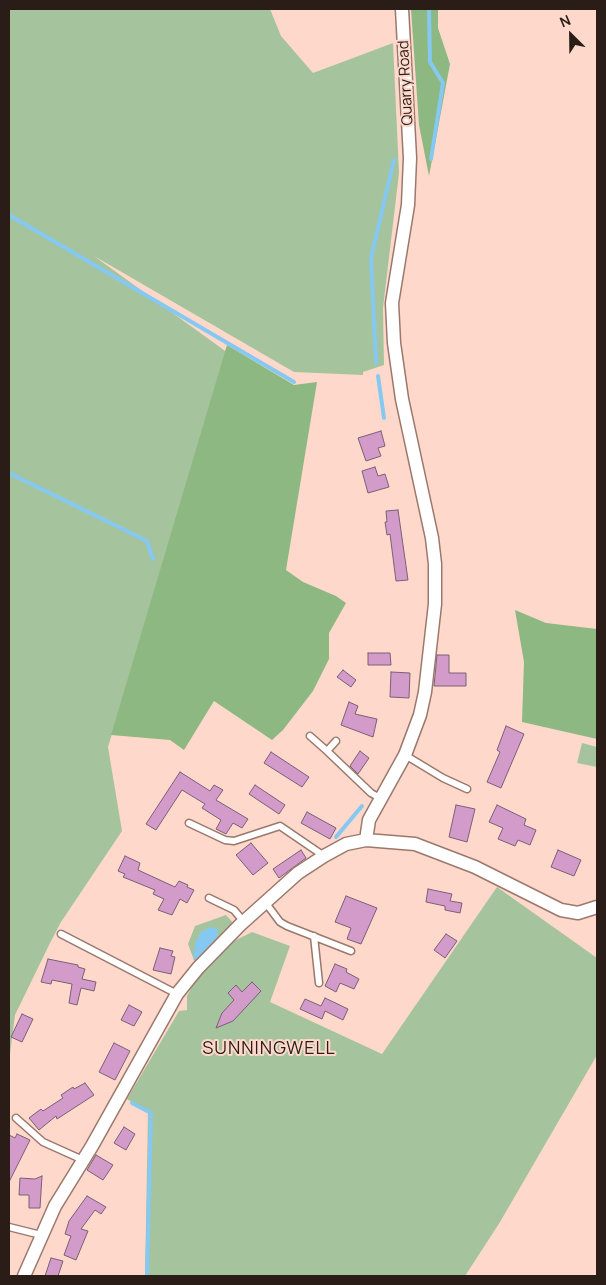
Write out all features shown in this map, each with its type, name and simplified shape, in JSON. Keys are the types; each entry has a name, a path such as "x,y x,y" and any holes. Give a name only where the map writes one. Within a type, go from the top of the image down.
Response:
{"street":[{"name":"Quarry Road","path":"366,840 369,820 405,755 420,715 425,692 434,604 432,538 402,399 394,343 392,303 408,205 410,158 402,9"},
{"path":"24,1276 40,1234 55,1206 177,994 212,953 265,902 298,873 324,856 346,844 366,840 415,844 446,855 573,913 597,907"}],"lane":[{"path":"310,736 371,793 380,798"},
{"path":"327,751 336,741"},
{"path":"405,755 442,778 467,789"},
{"path":"189,824 225,840 234,841 280,823 324,856"},
{"path":"209,898 234,910 244,922"},
{"path":"265,902 280,922 352,951"},
{"path":"61,934 177,994"},
{"path":"314,936 319,984"},
{"path":"16,1118 43,1142 83,1160"},
{"path":"9,1227 40,1234"}],"green space":[{"path":"9,9 270,9 281,36 313,73 393,43 399,173 383,308 384,365 363,372 363,375 294,372 94,256 228,353 108,747 122,831 61,922 50,943 15,1015 10,1054"},
{"path":"411,9 438,9 438,28 450,64 429,176 419,125"},
{"path":"227,345 294,385 317,382 286,570 303,582 336,596 346,603 329,633 329,659 313,691 283,730 272,740 214,701 184,750 170,740 111,735"},
{"path":"515,610 546,623 597,629 597,739 522,722 524,662"},
{"path":"582,743 597,747 597,767 577,763"},
{"path":"497,887 597,958 597,1055 500,1222 465,1276 145,1276 148,1112 127,1099 179,1011 187,1010 187,996 195,981 232,942 252,932 290,946 270,1002 382,1054"},
{"path":"226,915 235,925 195,963 188,944 195,926"}],"water":[{"path":"211,927 217,928 218,936 197,959 193,958 196,941 201,932"}],"building":[{"path":"381,431 385,446 378,448 381,456 366,461 358,438"},
{"path":"375,467 378,476 385,474 389,487 368,493 362,471"},
{"path":"398,510 408,580 396,581 390,534 387,535 385,522 387,522 386,511"},
{"path":"368,653 390,653 391,665 368,665"},
{"path":"437,655 449,655 449,673 466,673 466,686 434,686"},
{"path":"343,670 356,680 351,687 337,677"},
{"path":"391,672 410,673 409,698 390,697"},
{"path":"349,702 358,706 355,714 377,719 373,737 341,725"},
{"path":"506,726 524,734 501,788 487,782 500,752 497,750"},
{"path":"360,751 369,758 358,774 350,766"},
{"path":"271,752 309,777 302,787 264,763"},
{"path":"180,772 210,791 214,785 223,790 216,800 248,819 242,828 233,823 226,834 216,829 221,820 202,808 205,804 182,790 156,830 146,824"},
{"path":"255,785 285,805 279,814 249,794"},
{"path":"456,805 475,809 467,842 449,837"},
{"path":"497,805 526,819 524,825 536,830 530,845 518,840 515,846 498,839 503,828 489,822"},
{"path":"307,812 336,828 330,839 301,823"},
{"path":"251,843 268,863 253,875 236,855"},
{"path":"301,850 306,858 279,878 273,869"},
{"path":"558,850 581,860 574,876 551,867"},
{"path":"125,856 140,863 138,870 175,887 179,881 188,885 187,887 194,890 187,903 180,899 172,915 158,910 164,899 153,894 155,890 123,877 125,874 118,871"},
{"path":"428,889 452,894 450,901 462,903 460,913 445,910 445,906 426,902"},
{"path":"346,896 377,908 361,944 347,939 351,928 335,922"},
{"path":"446,934 457,941 445,958 434,950"},
{"path":"160,948 173,951 171,956 175,957 171,974 153,970"},
{"path":"48,959 78,965 78,967 85,969 82,979 96,982 94,991 81,988 77,1005 69,1003 72,984 52,980 51,984 41,982"},
{"path":"335,964 347,969 346,972 359,979 354,989 340,983 336,992 325,986"},
{"path":"252,982 261,991 233,1021 216,1028 222,1013 234,1000 228,993 236,985 242,992"},
{"path":"325,998 348,1009 343,1020 325,1011 322,1019 300,1009 305,999 321,1006"},
{"path":"129,1005 142,1012 134,1026 121,1020"},
{"path":"22,1014 33,1019 22,1042 11,1037"},
{"path":"114,1043 130,1051 115,1080 99,1072"},
{"path":"85,1083 94,1095 57,1119 56,1116 39,1130 29,1118 41,1109 43,1111 63,1098 61,1095 73,1087 74,1089"},
{"path":"124,1127 135,1134 126,1150 114,1143"},
{"path":"17,1134 30,1140 9,1182 9,1135 15,1138"},
{"path":"96,1155 113,1165 103,1180 87,1170"},
{"path":"42,1176 40,1208 29,1208 29,1195 19,1195 20,1178 35,1179"},
{"path":"87,1196 106,1207 101,1214 95,1210 81,1229 88,1231 76,1260 64,1255 71,1236 65,1234 69,1221"},
{"path":"51,1258 63,1261 58,1276 45,1276"}],"waterway":[{"path":"429,9 430,62 443,83 431,159"},
{"path":"376,363 371,258 394,160"},
{"path":"9,215 294,382"},
{"path":"378,376 384,418"},
{"path":"9,473 147,541 153,559"},
{"path":"336,837 362,806"},
{"path":"132,1103 151,1113 147,1276"}],"district":[{"name":"SUNNINGWELL","path":"269,1049"}]}
